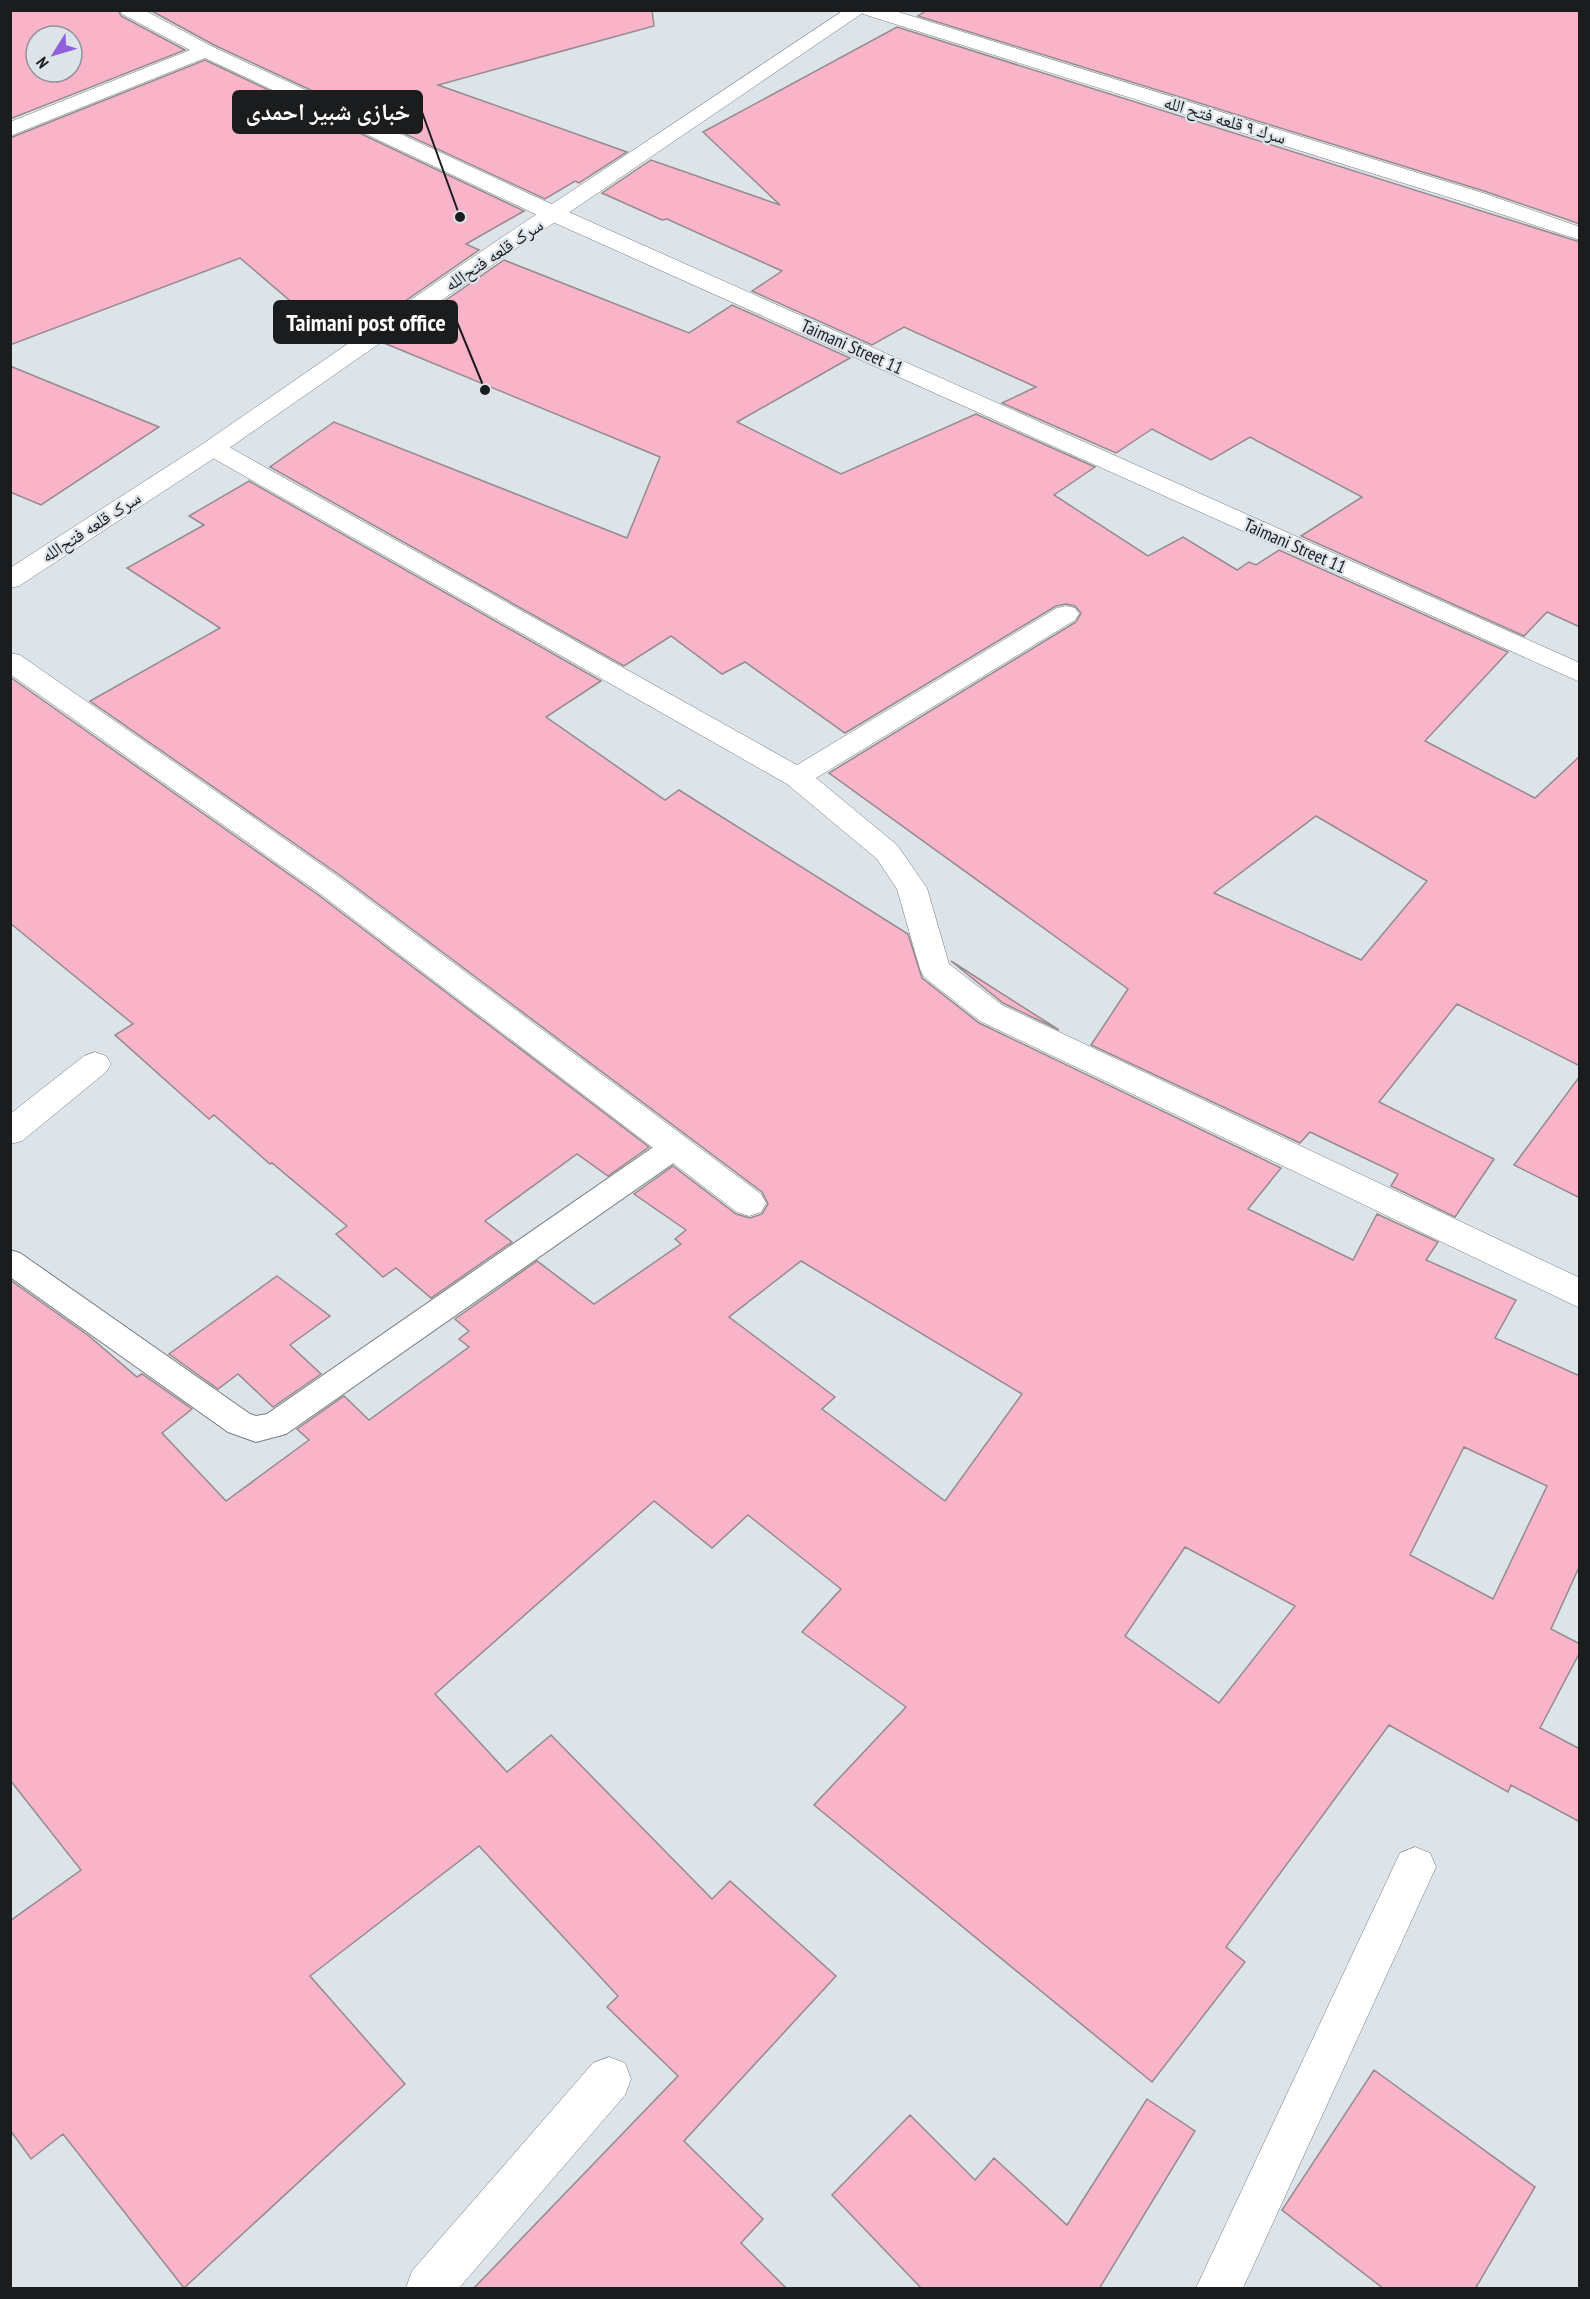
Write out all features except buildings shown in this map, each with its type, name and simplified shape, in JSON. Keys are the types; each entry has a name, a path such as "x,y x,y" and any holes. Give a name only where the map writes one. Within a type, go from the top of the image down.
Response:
{"street":[{"name":"Taimani Street 11","path":"129,10 206,51 554,214 1580,674"},
{"name":"سرک قلعه فتح‌الله","path":"12,577 213,448 554,214 858,10"},
{"name":"سرك ٩ قلعه فتح الله","path":"870,10 1475,198 1580,234"},
{"path":"10,130 206,51"},
{"path":"213,448 797,777 887,852 912,888 935,969 991,1012 1580,1294"},
{"path":"797,777 1066,614"},
{"path":"10,661 329,885 749,1203"},
{"path":"10,1132 95,1064"},
{"path":"1219,2289 1415,1867"},
{"path":"429,2289 609,2079"}],"lane":[{"path":"10,1261 239,1423 256,1430 275,1425 675,1147"}],"place":[{"name":"خبازی شبیر احمدی","path":"460,217"},
{"name":"Taimani post office","path":"485,390"}]}
